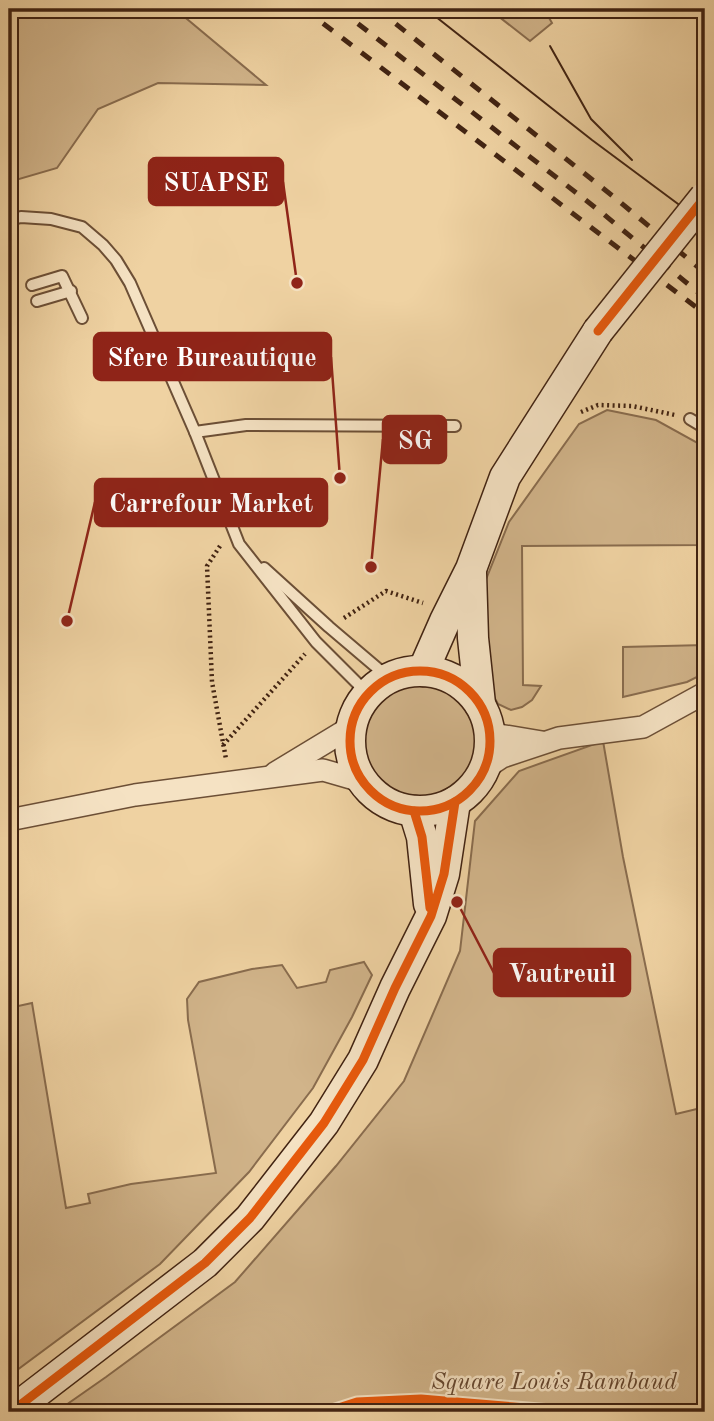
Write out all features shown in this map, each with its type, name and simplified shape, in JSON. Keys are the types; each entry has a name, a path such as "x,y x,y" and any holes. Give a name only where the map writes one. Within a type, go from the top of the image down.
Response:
{"main road":[{"path":"423,671 471,569 505,477 598,331 705,197"},
{"path":"471,569 473,638 490,747 484,769 472,788 456,802 428,811 398,808 384,802 372,793 355,769 349,742 360,704 379,686 406,672 423,671 456,681 465,687 484,714"},
{"path":"11,1412 205,1263 250,1218 324,1123 363,1060 430,916 444,874 456,802"},
{"path":"414,811 422,838 430,916"}],"street":[{"path":"484,769 502,757 559,738 643,727 705,693"},
{"path":"484,714 490,732 548,742"},
{"path":"270,776 352,727"},
{"path":"9,820 135,795 323,769 361,780"}],"lane":[{"path":"9,220 21,217 51,219 82,227 110,252 130,283 195,432 239,544 316,642 379,686"},
{"path":"32,285 62,276 82,318"},
{"path":"37,302 71,291"},
{"path":"690,419 705,428"},
{"path":"195,432 246,425 455,426"},
{"path":"239,544 329,627 379,686"}],"path":[{"path":"535,431 598,405 632,406 690,419"},
{"path":"231,527 207,566 212,682 231,782"}],"green space":[{"path":"9,9 175,9 266,85 158,83 98,109 57,168 9,182"},
{"path":"489,9 544,9 552,23 530,41"},
{"path":"607,410 656,420 705,447 705,545 522,546 523,685 541,686 532,700 511,710 498,704 484,679 485,582 509,522 579,424"},
{"path":"705,645 705,673 687,682 623,697 623,647"},
{"path":"419,671 446,677 468,692 483,714 489,741 483,768 468,790 446,805 419,811 392,805 370,790 355,768 349,741 355,714 370,692 392,677"},
{"name":"Square Louis Rambaud","path":"603,741 623,857 676,1114 705,1107 705,1412 56,1412 235,1282 336,1166 404,1081 460,951 475,821 519,771"},
{"path":"364,962 372,975 352,1017 313,1088 249,1172 160,1264 9,1376 9,1008 32,1003 66,1208 90,1203 88,1194 131,1184 216,1173 188,1020 187,999 199,982 252,969 282,965 297,988 326,982 330,970"}],"tram line":[{"path":"426,9 592,140 705,224"},
{"path":"550,46 591,119 632,160"}],"railway":[{"path":"304,9 705,314"},
{"path":"339,9 601,212 705,298"},
{"path":"377,9 614,197 705,273"}],"cycle path":[{"path":"598,331 705,197"},
{"path":"420,671 447,676 470,691 485,714 490,741 485,768 470,791 447,806 420,811 393,806 370,791 355,768 350,741 355,714 370,691 393,676 420,671"},
{"path":"11,1412 205,1263 250,1218 324,1123 363,1060 431,916 444,874 455,802"},
{"path":"414,811 422,837 430,908"},
{"path":"326,1412 357,1402 421,1399 574,1412"}],"place":[{"name":"SUAPSE","path":"297,283"},
{"name":"Sfere Bureautique","path":"340,478"},
{"name":"SG","path":"371,567"},
{"name":"Carrefour Market","path":"67,621"},
{"name":"Vautreuil","path":"457,902"}]}
